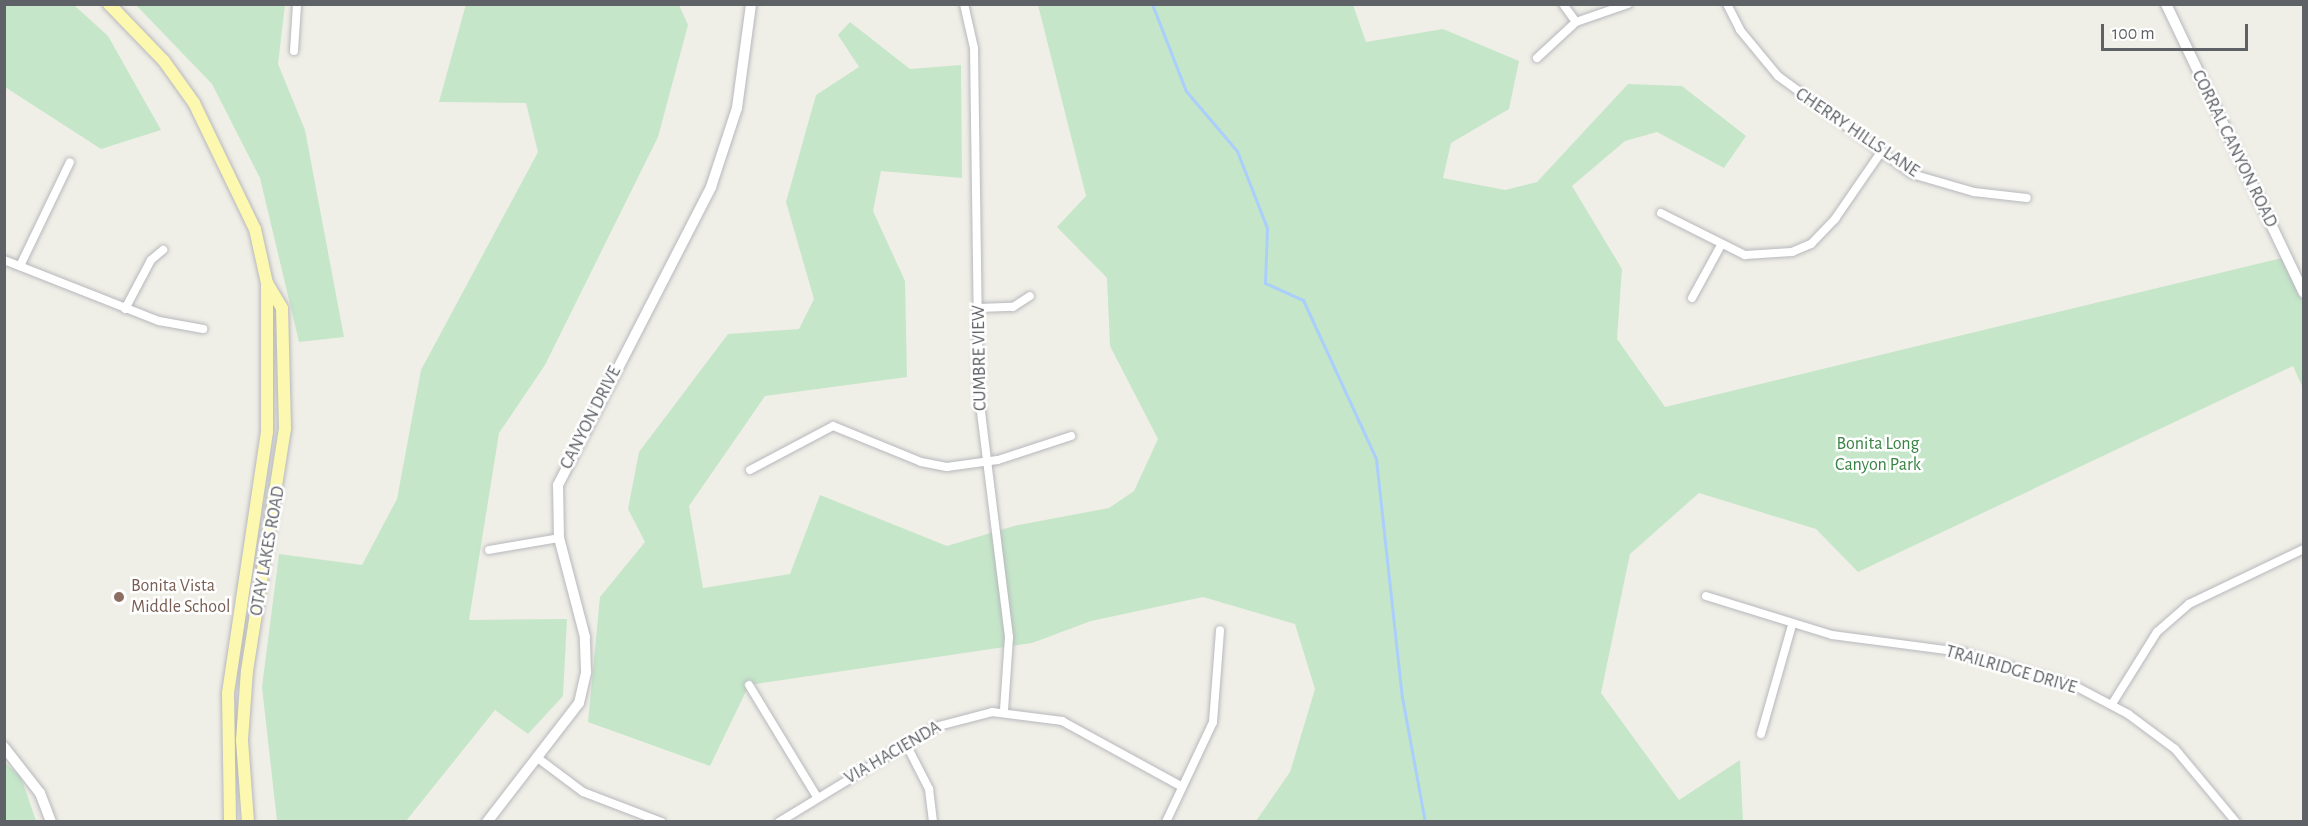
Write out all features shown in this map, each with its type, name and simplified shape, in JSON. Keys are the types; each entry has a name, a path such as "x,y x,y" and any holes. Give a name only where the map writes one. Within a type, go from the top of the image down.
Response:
{"main road":[{"name":"OTAY LAKES ROAD","path":"109,4 164,61 194,103 255,229 267,283 267,432 228,693 230,822"},
{"name":"OTAY LAKES ROAD","path":"248,822 242,740 247,671 285,429 282,308 267,283"}],"street":[{"path":"294,51 297,4"},
{"name":"CANYON DRIVE","path":"487,822 574,714 586,672 582,622 559,538 558,485 569,455 695,225 714,178 736,108 751,4"},
{"name":"CUMBRE VIEW","path":"964,4 974,48 978,308 987,463 1010,637 1004,711"},
{"path":"1563,4 1576,22"},
{"path":"1537,58 1576,22 1628,4"},
{"name":"CHERRY HILLS LANE","path":"1727,4 1770,69 1881,152 1940,184 2027,198"},
{"name":"CORRAL CANYON ROAD","path":"2166,4 2304,293"},
{"path":"1661,213 1720,247 1770,257 1811,244 1835,219 1881,152"},
{"path":"20,266 70,162"},
{"path":"1692,298 1720,247"},
{"path":"125,309 152,260 163,250"},
{"path":"4,260 125,309 203,328"},
{"path":"978,308 1013,307 1030,296"},
{"path":"750,470 833,426 921,462 947,467 987,463 1062,443 1071,436"},
{"path":"489,550 559,538"},
{"path":"2112,704 2157,632 2188,604 2304,549"},
{"name":"TRAILRIDGE DRIVE","path":"1706,596 1792,625 1962,652 2064,682 2112,704 2191,764 2236,822"},
{"path":"1761,734 1792,625"},
{"path":"1166,822 1179,785 1213,722 1220,630"},
{"path":"749,685 818,797"},
{"name":"VIA HACIENDA","path":"779,822 906,744 957,719 1004,711 1080,728 1179,785"},
{"path":"906,744 930,789 933,822"},
{"path":"4,747 40,793 51,822"},
{"path":"539,759 583,792 661,822"}],"green space":[{"path":"466,4 679,5 688,25 658,137 545,365 499,433 469,620 567,619 563,696 528,734 495,710 406,821 277,821 262,687 279,554 362,565 397,499 421,370 538,152 526,103 439,102"},
{"path":"4,5 74,5 108,36 161,130 101,149 5,87"},
{"path":"136,5 285,5 278,64 305,130 344,337 299,342 260,178 212,84"},
{"name":"Bonita Long Canyon Park","path":"1038,5 1353,5 1366,42 1443,29 1519,61 1509,109 1451,143 1443,178 1505,190 1537,182 1628,84 1682,86 1746,136 1724,168 1657,132 1625,141 1572,186 1622,269 1617,339 1665,407 2286,257 2303,293 2303,388 2293,366 1858,572 1816,529 1699,493 1630,554 1601,693 1679,800 1740,760 1743,821 1256,821 1290,772 1315,689 1295,624 1203,597 1091,621 1032,643 749,685 710,766 588,722 600,597 645,542 628,509 639,452 728,334 799,329 814,299 786,202 816,95 859,67 838,35 850,22 910,69 961,65 962,178 881,171 873,211 905,281 907,377 765,396 689,506 703,588 790,574 820,495 947,546 1014,526 1109,508 1134,491 1158,439 1110,346 1107,278 1057,227 1086,196"},
{"path":"4,762 21,777 36,821 5,821"}],"waterway":[{"path":"1152,4 1186,91 1237,151 1267,228 1265,283 1303,300 1376,459 1402,697 1425,822"}],"place":[{"name":"Bonita Vista Middle School","path":"119,597"}]}
